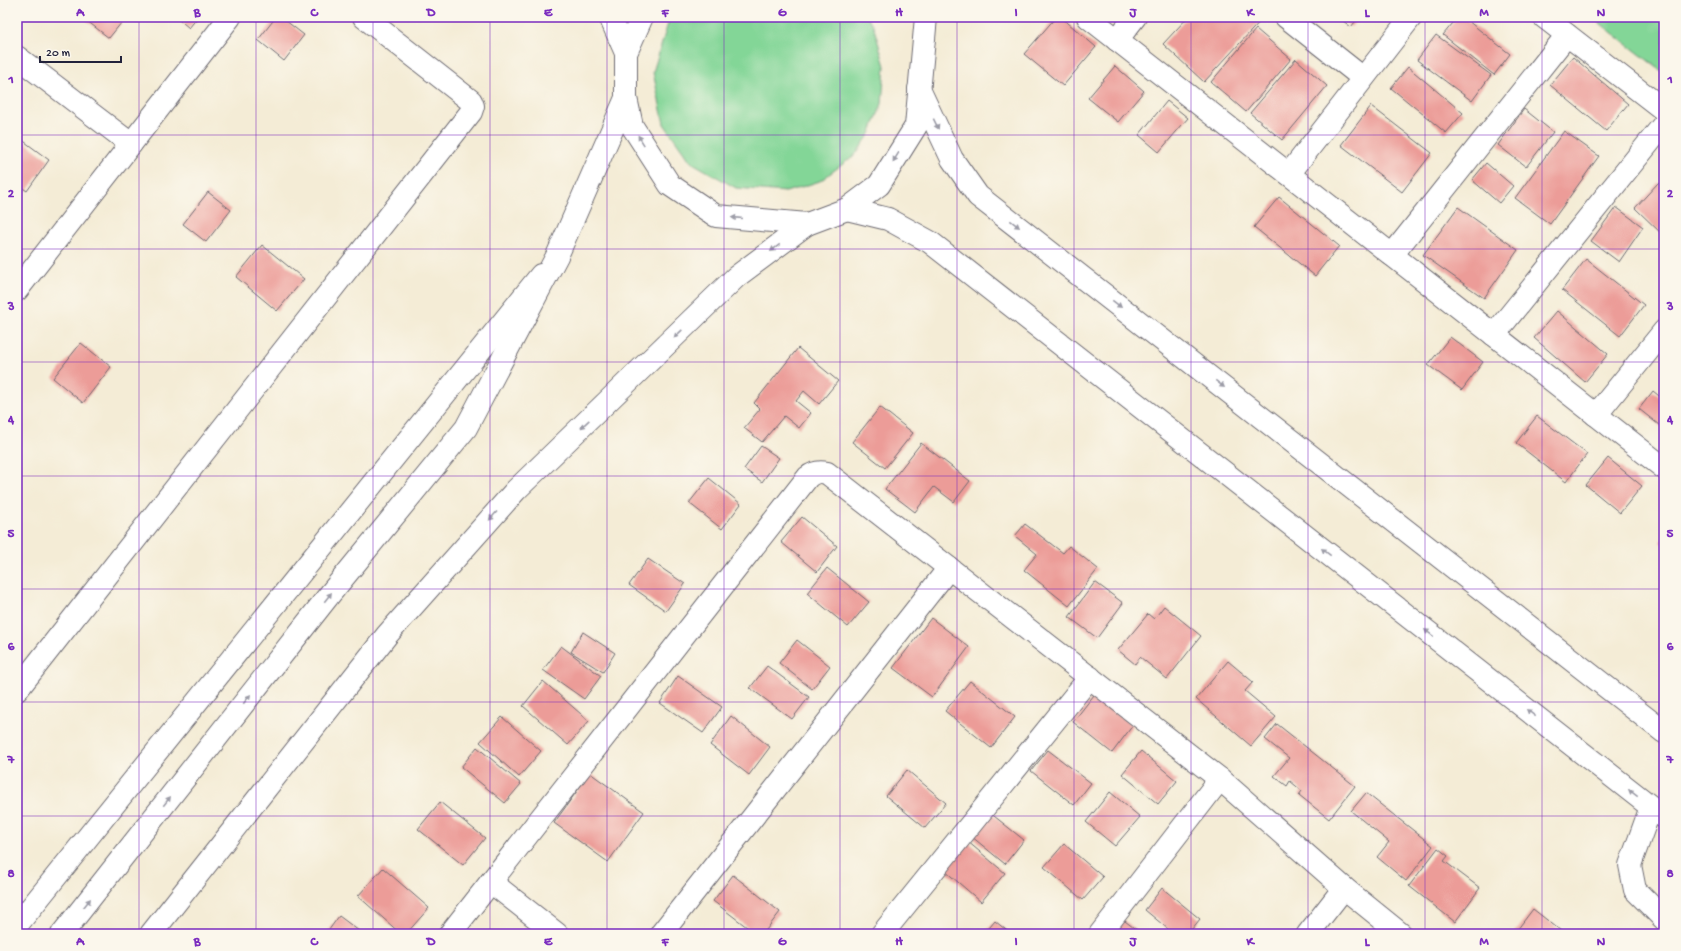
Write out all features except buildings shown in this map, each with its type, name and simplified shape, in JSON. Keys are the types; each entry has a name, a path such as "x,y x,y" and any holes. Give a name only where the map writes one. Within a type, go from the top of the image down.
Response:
{"street":[{"path":"17,290 230,17"},
{"path":"17,690 470,112 473,106 471,101 364,17"},
{"path":"610,17 626,53 626,98 632,126 670,185 716,216 807,224"},
{"path":"626,53 642,17"},
{"path":"910,17 922,54"},
{"path":"152,934 387,635 516,490 736,277 807,224 847,209 879,185 916,126 926,17"},
{"path":"1088,17 1664,468"},
{"path":"1117,40 1135,17"},
{"path":"1286,17 1363,78"},
{"path":"1289,174 1411,17"},
{"path":"1544,17 1664,110"},
{"path":"1392,255 1567,35"},
{"path":"17,57 131,144"},
{"path":"919,89 952,159 978,196 1664,732"},
{"path":"62,934 330,594 466,428 557,256 626,98"},
{"path":"1494,335 1664,124"},
{"path":"847,209 888,220 930,242 1658,812 1630,865 1635,890 1664,919"},
{"path":"17,925 557,256"},
{"path":"1596,415 1664,331"},
{"path":"450,934 808,477 821,471 827,473 1220,779 1344,888 1401,934"},
{"path":"661,934 949,568"},
{"path":"882,934 1090,678"},
{"path":"1100,934 1220,779"},
{"path":"491,882 557,934"},
{"path":"1308,934 1344,888"}],"green space":[{"path":"670,17 867,17 873,25 885,66 882,104 870,134 855,155 820,181 786,192 736,188 691,162 664,124 653,72"},
{"path":"1592,17 1664,17 1664,73"}]}
